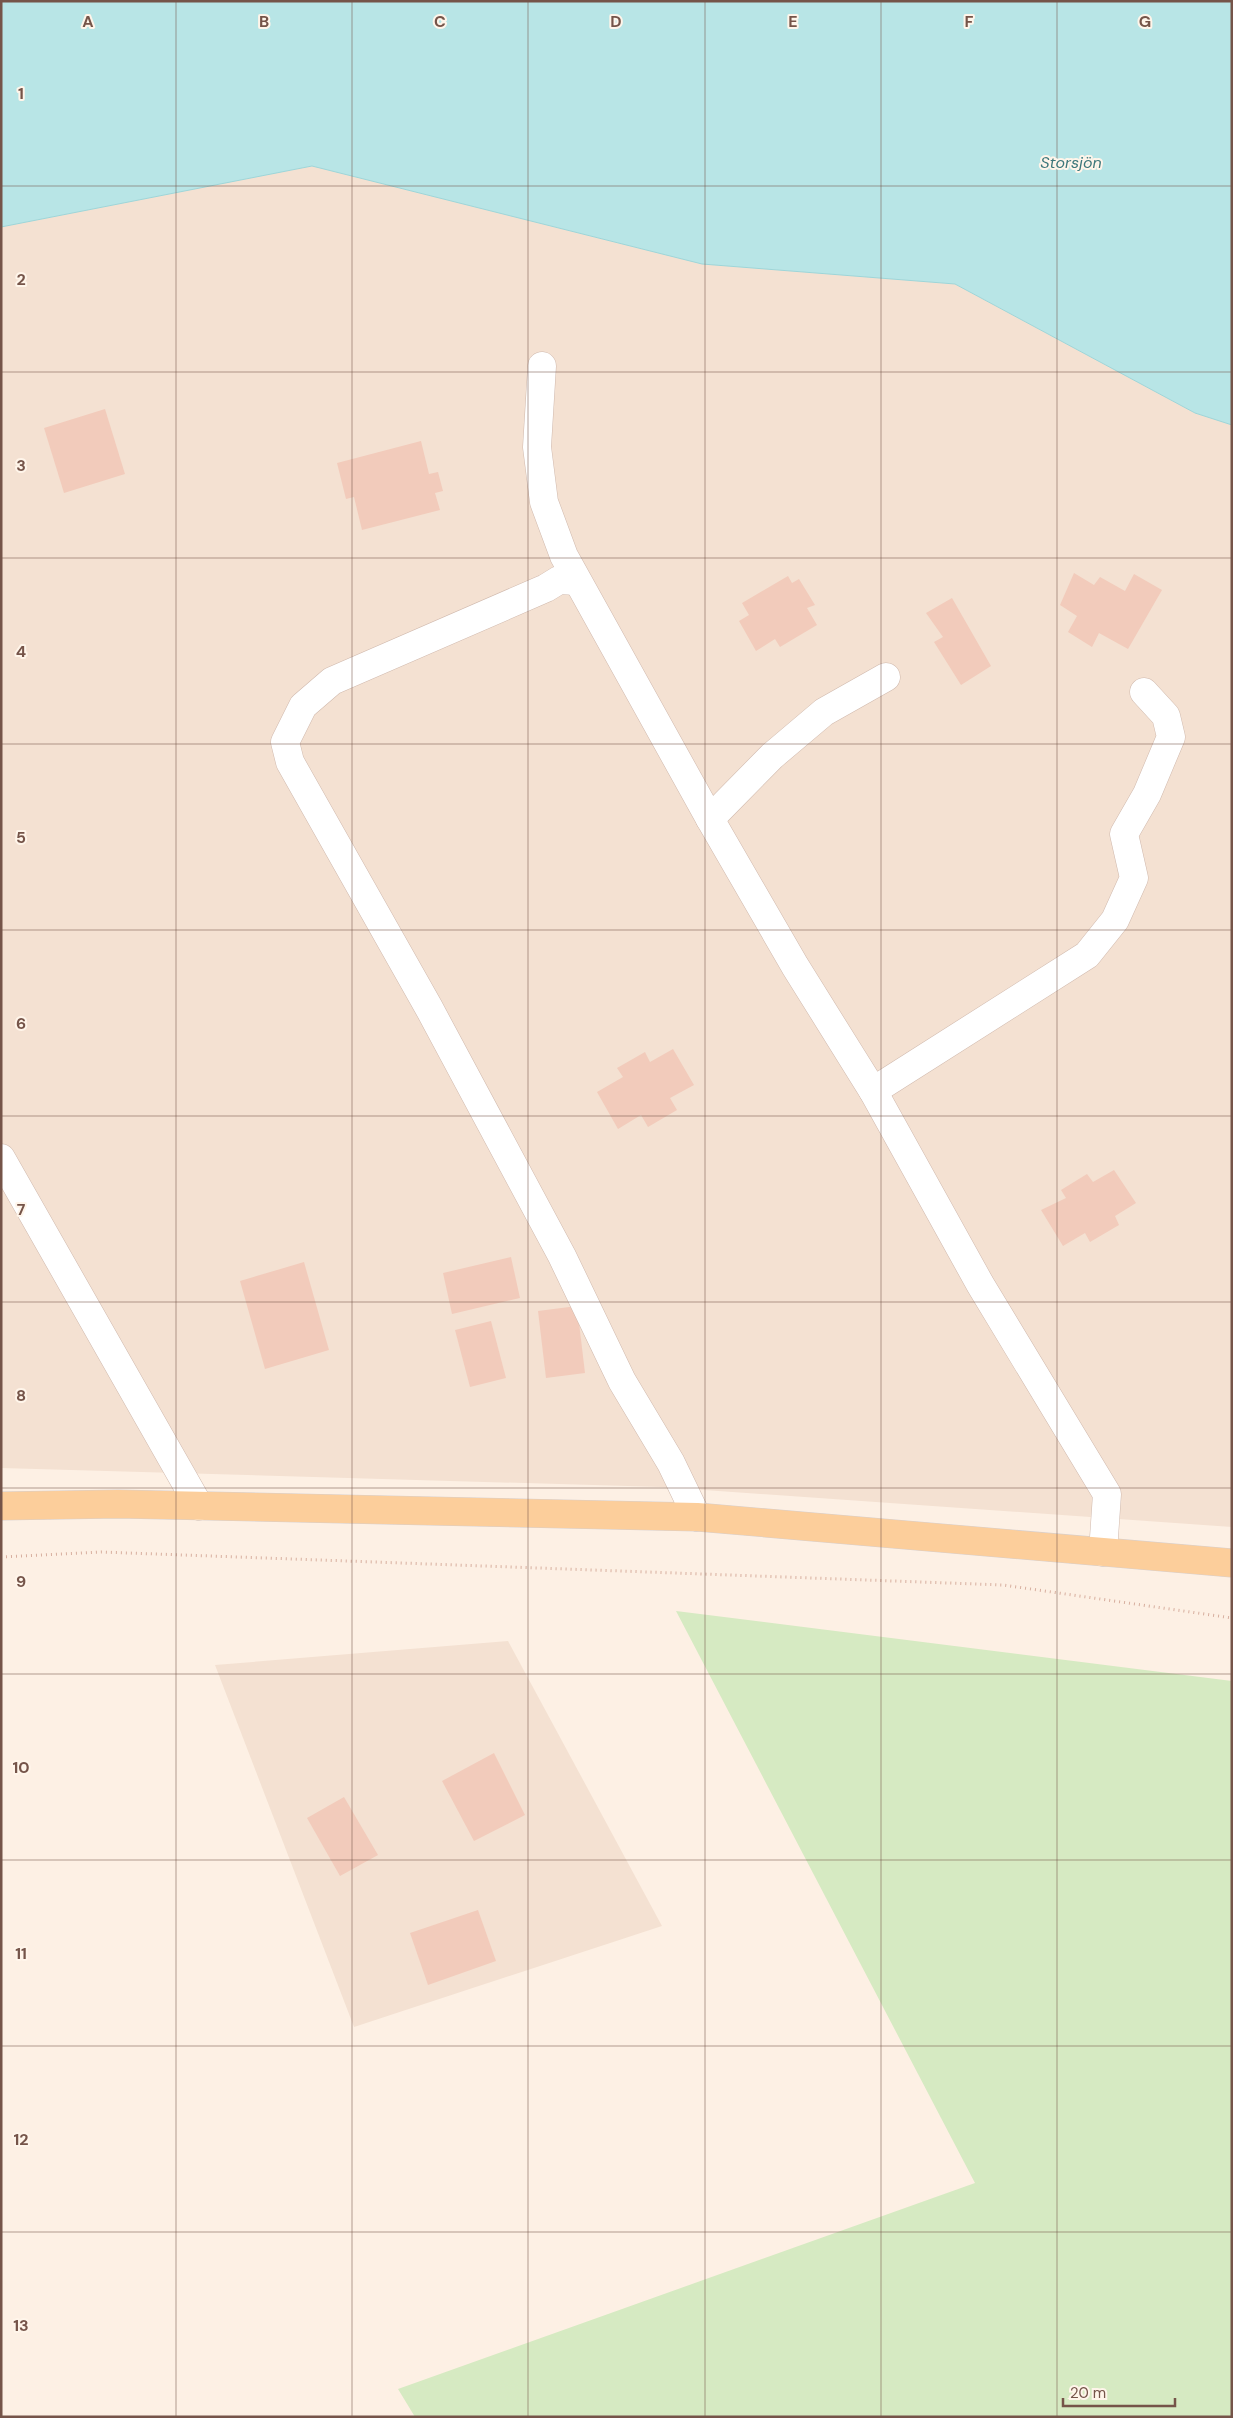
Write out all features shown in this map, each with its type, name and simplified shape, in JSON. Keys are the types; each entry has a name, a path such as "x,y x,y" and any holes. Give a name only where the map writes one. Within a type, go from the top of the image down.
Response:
{"main road":[{"path":"1,1506 118,1504 697,1517 1232,1563"}],"lane":[{"path":"542,366 537,447 544,502 564,556 710,819 795,966 873,1091 980,1284 1107,1494 1103,1552"},
{"path":"577,581 559,580 546,588 332,681 302,706 285,742 290,762 429,1008 562,1256 622,1382 670,1463 697,1517"},
{"path":"710,819 772,756 824,712 886,677"},
{"path":"873,1091 1087,955 1115,920 1134,878 1124,834 1147,794 1171,737 1166,716 1144,692"},
{"path":"1,1158 199,1506"}],"path":[{"path":"1,1557 111,1552 1003,1585 1232,1618"}],"shaded area":[{"path":"312,166 702,264 955,284 1195,413 1232,425 1232,1527 662,1487 1,1468 1,227"},
{"path":"508,1641 662,1926 354,2027 215,1665"}],"green space":[{"path":"676,1611 1232,1681 1232,2417 415,2417 398,2389 975,2183"}],"water":[{"name":"Storsjön","path":"1,1 1232,1 1232,425 1195,413 955,284 702,264 312,166 1,227"}],"building":[{"path":"105,409 125,474 64,493 44,428"},
{"path":"421,441 429,474 438,472 443,491 435,493 440,510 362,530 354,497 346,499 337,463"},
{"path":"1074,573 1094,585 1100,577 1125,591 1134,574 1162,590 1128,649 1099,633 1092,647 1068,632 1077,616 1060,605"},
{"path":"788,576 792,583 799,579 815,605 807,608 817,625 780,647 775,639 756,651 739,621 749,615 742,603"},
{"path":"952,598 991,666 961,685 934,642 943,637 926,613"},
{"path":"673,1049 694,1085 670,1098 677,1110 648,1127 641,1115 618,1129 597,1092 623,1077 617,1068 645,1052 650,1062"},
{"path":"1114,1170 1136,1203 1115,1216 1119,1225 1090,1242 1085,1233 1063,1246 1041,1210 1066,1198 1061,1190 1087,1174 1093,1182"},
{"path":"511,1257 520,1298 452,1314 443,1273"},
{"path":"304,1262 329,1350 265,1369 240,1281"},
{"path":"577,1306 585,1373 546,1378 538,1311"},
{"path":"491,1321 506,1378 470,1387 455,1330"},
{"path":"494,1753 525,1815 474,1841 442,1781"},
{"path":"344,1797 378,1855 340,1876 307,1818"},
{"path":"478,1910 496,1961 428,1985 410,1933"}]}
